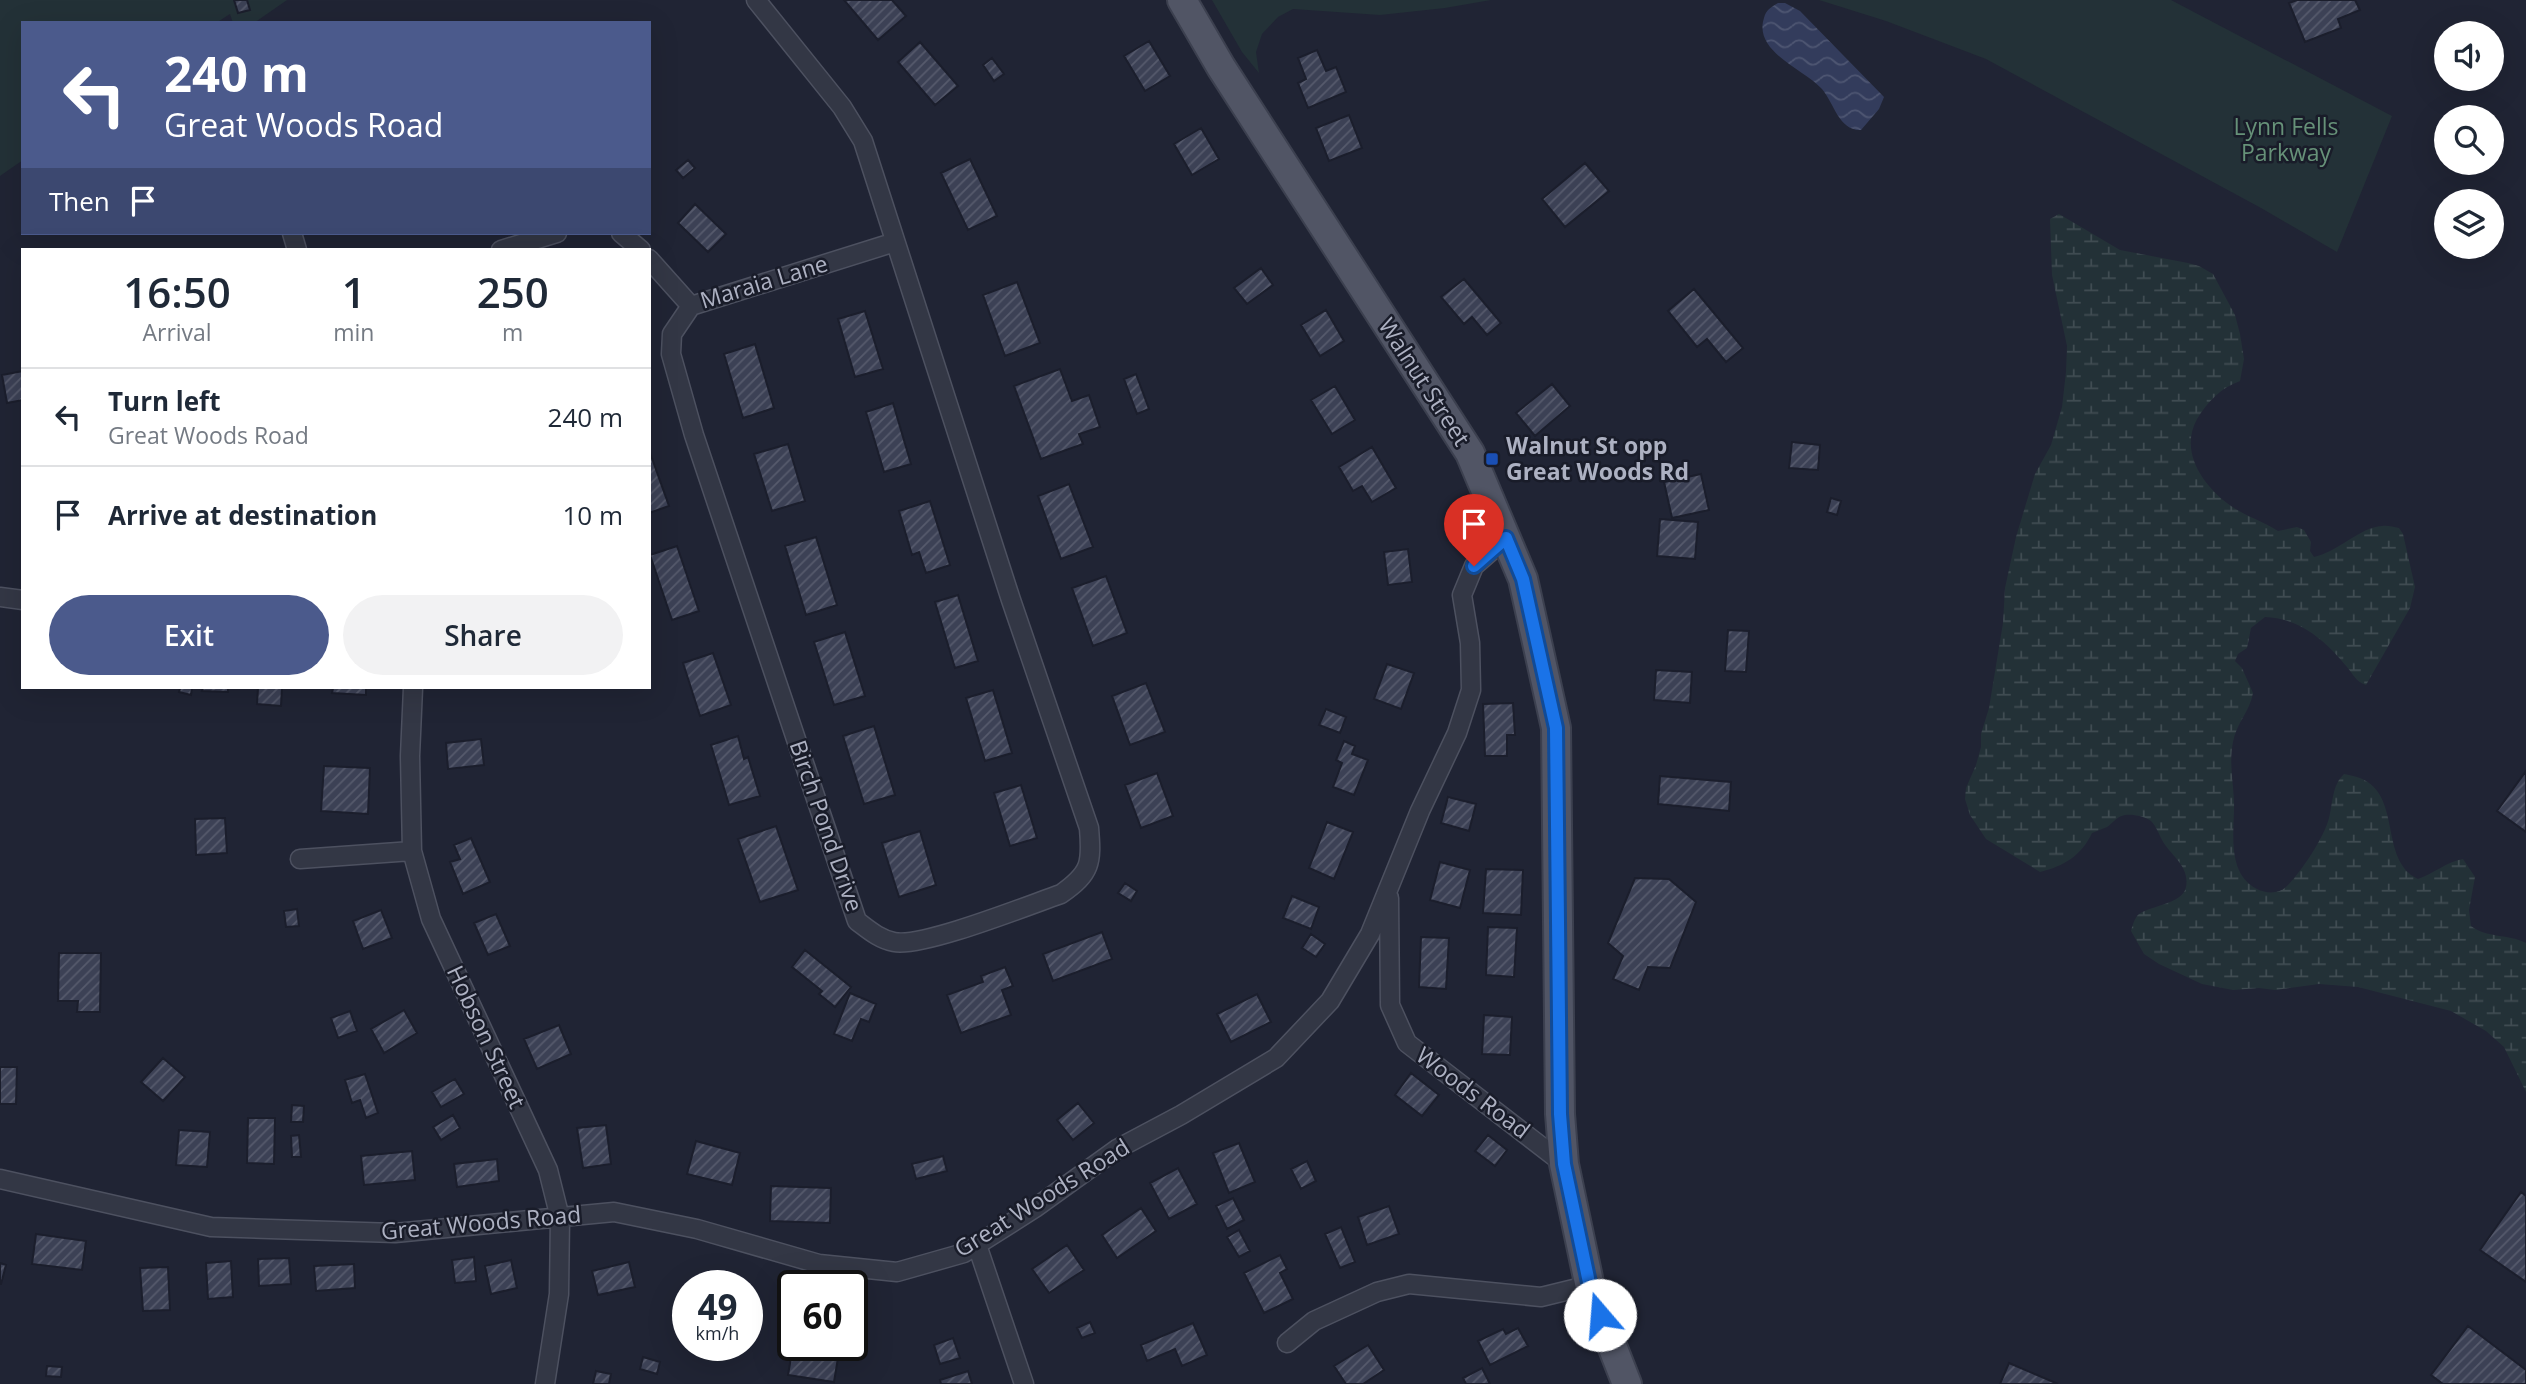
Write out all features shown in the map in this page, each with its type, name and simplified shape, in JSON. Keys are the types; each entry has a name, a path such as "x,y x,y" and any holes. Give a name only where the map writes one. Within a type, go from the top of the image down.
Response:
{"main road":[{"name":"Walnut Street","path":"1182,0 1221,66 1470,453 1523,579 1556,728 1560,1114 1564,1164 1590,1284 1627,1384"}],"street":[{"name":"Birch Pond Drive","path":"691,306 672,334 671,354 694,435 857,921 875,935 897,943 926,939 1061,894 1079,881 1091,858 1089,828 1011,600 863,142 842,107 756,0"},
{"path":"508,248 550,235"},
{"path":"623,235 638,248"},
{"name":"Maraia Lane","path":"651,262 691,306 895,242"},
{"name":"Great Woods Road","path":"0,1179 211,1227 395,1233 614,1212 697,1229 819,1264 897,1272 964,1253 1035,1208 1118,1149 1276,1058 1330,1000 1370,934 1420,811 1457,733 1471,690 1470,643 1462,595 1474,566 1506,538"},
{"path":"0,597 21,600"},
{"name":"Hobson Street","path":"413,689 410,756 412,851 431,919 548,1170 561,1218 559,1294 545,1384"},
{"path":"300,859 412,851"},
{"name":"Woods Road","path":"1389,888 1390,1005 1407,1043 1564,1164"},
{"path":"977,1245 1024,1384"},
{"path":"1287,1343 1325,1315 1377,1292 1409,1284 1541,1297 1590,1284"}],"green space":[{"path":"0,0 287,0 257,21 232,21 230,14 219,21 21,21 21,161 0,176"},
{"path":"1212,0 1491,0 1380,15 1293,9 1278,17 1262,34 1256,52 1259,73 1242,52"},
{"name":"Lynn Fells Parkway","path":"1819,0 2171,0 2392,116 2337,252 1986,59 1886,21"},
{"path":"2059,214 2120,250 2188,263 2213,274 2235,315 2244,359 2240,381 2221,391 2206,406 2192,431 2192,456 2211,489 2236,510 2278,531 2297,527 2304,530 2311,542 2310,551 2314,557 2374,527 2399,528 2403,534 2415,587 2410,608 2366,685 2357,680 2321,640 2301,626 2278,618 2265,617 2251,628 2247,648 2238,654 2235,661 2242,668 2253,693 2235,735 2232,749 2233,836 2236,861 2247,882 2257,889 2265,892 2280,891 2299,872 2317,845 2329,818 2340,778 2344,774 2360,778 2373,786 2382,798 2398,858 2406,870 2418,879 2463,859 2475,877 2469,910 2471,926 2526,943 2526,1092 2504,1047 2486,1031 2451,1011 2358,987 2319,984 2275,990 2233,990 2202,984 2144,954 2131,931 2136,918 2141,913 2178,898 2186,887 2183,867 2148,819 2131,815 2120,817 2107,827 2092,833 2083,848 2071,859 2040,872 1986,839 1970,815 1965,799 1966,788 1976,765 1989,708 2003,623 2005,588 2016,537 2035,474 2051,445 2062,407 2067,346 2052,275 2050,219"}],"water":[{"path":"1778,3 1785,3 1800,11 1884,97 1879,109 1861,130 1847,126 1822,89 1782,59 1766,41 1763,30 1765,15"}],"building":[{"path":"234,0 247,0 250,10 238,13"},
{"path":"844,0 892,0 906,16 878,40"},
{"path":"2297,0 2355,0 2360,10 2338,19 2341,28 2305,42 2289,3"},
{"path":"1149,41 1170,76 1145,91 1124,56"},
{"path":"920,42 958,86 935,105 898,62"},
{"path":"1317,50 1326,71 1336,67 1346,92 1308,108 1298,83 1306,79 1298,58"},
{"path":"992,58 1004,74 994,81 983,65"},
{"path":"1349,115 1362,148 1329,161 1316,128"},
{"path":"1201,128 1219,159 1192,175 1174,144"},
{"path":"970,159 997,216 968,230 941,173"},
{"path":"688,160 695,168 683,178 676,170"},
{"path":"1585,163 1609,191 1565,227 1542,199"},
{"path":"695,204 726,234 708,252 678,223"},
{"path":"1261,268 1273,285 1247,304 1234,288"},
{"path":"1464,279 1501,323 1487,335 1472,317 1464,324 1441,297"},
{"path":"1017,282 1040,343 1005,356 983,295"},
{"path":"1694,289 1743,348 1726,362 1707,339 1697,347 1668,311"},
{"path":"1326,310 1344,341 1320,356 1301,325"},
{"path":"865,311 883,369 855,377 838,319"},
{"path":"755,344 774,408 743,418 724,354"},
{"path":"1060,369 1072,401 1089,395 1100,427 1079,434 1083,444 1041,459 1014,386"},
{"path":"21,371 21,400 7,403 2,375"},
{"path":"1136,374 1149,409 1137,414 1124,379"},
{"path":"1552,384 1570,406 1535,436 1516,413"},
{"path":"1335,386 1355,420 1332,434 1311,400"},
{"path":"893,403 911,464 884,472 866,412"},
{"path":"1792,442 1820,445 1818,470 1789,468"},
{"path":"788,444 805,501 772,511 754,454"},
{"path":"1372,447 1396,488 1372,502 1362,486 1353,491 1339,467"},
{"path":"651,456 669,506 651,512"},
{"path":"1701,474 1709,510 1672,518 1664,482"},
{"path":"1069,484 1093,547 1061,559 1038,496"},
{"path":"1831,498 1841,501 1837,515 1827,512"},
{"path":"930,501 950,565 926,573 919,552 912,555 899,511"},
{"path":"1660,519 1698,522 1695,559 1657,556"},
{"path":"816,537 837,605 806,615 785,546"},
{"path":"677,546 699,611 672,620 651,555"},
{"path":"1408,549 1412,582 1388,585 1384,552"},
{"path":"1106,576 1127,633 1093,646 1072,588"},
{"path":"958,595 978,661 955,668 935,602"},
{"path":"1728,630 1749,631 1746,672 1725,671"},
{"path":"845,632 865,696 834,705 814,642"},
{"path":"713,653 731,705 700,716 683,663"},
{"path":"1387,664 1414,673 1401,709 1374,699"},
{"path":"1656,670 1692,672 1690,703 1654,700"},
{"path":"1146,683 1165,732 1130,745 1112,696"},
{"path":"180,689 192,689 191,695 179,692"},
{"path":"203,689 228,689 228,692 202,691"},
{"path":"258,689 282,689 281,706 257,704"},
{"path":"333,689 366,689 366,695 332,693"},
{"path":"993,690 1012,753 985,761 966,698"},
{"path":"1513,703 1515,735 1507,735 1507,756 1485,756 1483,704"},
{"path":"1326,709 1346,717 1340,733 1319,725"},
{"path":"874,726 895,795 864,804 843,736"},
{"path":"738,736 744,759 748,757 760,796 729,805 711,745"},
{"path":"481,739 484,765 448,769 446,743"},
{"path":"1344,741 1355,746 1352,754 1368,760 1354,795 1333,787 1342,763 1336,760"},
{"path":"324,766 370,768 368,814 321,811"},
{"path":"2526,771 2526,832 2497,811"},
{"path":"1157,773 1173,816 1141,828 1125,785"},
{"path":"1660,776 1731,782 1729,811 1658,804"},
{"path":"1021,785 1037,838 1010,846 994,793"},
{"path":"1448,797 1476,804 1469,831 1441,823"},
{"path":"225,818 227,853 196,855 195,819"},
{"path":"1327,822 1353,832 1334,879 1309,868"},
{"path":"776,826 798,890 760,902 738,839"},
{"path":"920,831 936,885 899,897 882,843"},
{"path":"471,838 490,882 463,894 450,862 460,859 454,845"},
{"path":"1440,862 1470,870 1460,908 1430,900"},
{"path":"1486,869 1523,870 1521,915 1483,913"},
{"path":"1635,878 1669,879 1696,902 1670,968 1648,967 1639,990 1613,979 1623,956 1608,943"},
{"path":"1125,883 1137,891 1131,901 1118,893"},
{"path":"1292,896 1319,907 1311,929 1283,918"},
{"path":"297,909 299,926 286,927 284,911"},
{"path":"381,910 392,938 363,949 353,921"},
{"path":"496,914 510,946 488,955 474,923"},
{"path":"1488,927 1517,928 1514,977 1486,975"},
{"path":"1102,932 1112,959 1053,981 1043,954"},
{"path":"1311,934 1325,944 1316,957 1302,948"},
{"path":"1421,937 1449,938 1446,989 1419,987"},
{"path":"805,950 851,987 835,1007 819,994 822,991 792,967"},
{"path":"59,953 101,953 100,1012 77,1012 78,1001 58,1001"},
{"path":"1005,967 1013,986 1002,990 1011,1015 961,1033 947,995 983,982 981,976"},
{"path":"850,993 876,1004 869,1022 861,1019 852,1041 834,1034"},
{"path":"1257,994 1271,1022 1231,1042 1217,1014"},
{"path":"404,1010 417,1033 384,1053 371,1029"},
{"path":"350,1011 357,1031 338,1038 331,1018"},
{"path":"1484,1015 1512,1017 1510,1055 1482,1054"},
{"path":"559,1025 571,1054 537,1069 524,1039"},
{"path":"163,1058 185,1077 163,1101 141,1082"},
{"path":"0,1067 17,1067 16,1104 0,1104"},
{"path":"1411,1073 1439,1095 1422,1116 1395,1095"},
{"path":"365,1074 378,1113 366,1118 360,1100 352,1103 345,1080"},
{"path":"455,1079 464,1094 441,1107 432,1092"},
{"path":"1078,1103 1094,1123 1073,1140 1057,1120"},
{"path":"292,1105 304,1106 303,1122 291,1122"},
{"path":"453,1115 460,1128 441,1140 433,1127"},
{"path":"248,1118 275,1118 274,1164 247,1163"},
{"path":"606,1125 611,1164 583,1168 577,1128"},
{"path":"179,1130 210,1132 207,1167 176,1165"},
{"path":"299,1135 301,1157 292,1157 291,1136"},
{"path":"1488,1135 1507,1150 1495,1166 1475,1151"},
{"path":"696,1141 740,1153 732,1185 687,1174"},
{"path":"1239,1143 1255,1182 1229,1193 1213,1153"},
{"path":"412,1151 415,1180 364,1185 361,1156"},
{"path":"943,1156 947,1171 916,1179 912,1164"},
{"path":"497,1159 499,1181 457,1187 454,1164"},
{"path":"1307,1161 1316,1181 1301,1189 1291,1169"},
{"path":"1178,1168 1197,1204 1169,1219 1150,1183"},
{"path":"771,1186 831,1188 830,1223 770,1221"},
{"path":"2521,1192 2526,1196 2526,1282 2480,1250"},
{"path":"1233,1198 1244,1220 1227,1229 1216,1206"},
{"path":"1389,1206 1399,1234 1367,1245 1358,1217"},
{"path":"1141,1208 1156,1231 1117,1258 1102,1235"},
{"path":"1341,1227 1355,1262 1340,1268 1325,1234"},
{"path":"1239,1230 1250,1251 1239,1257 1227,1237"},
{"path":"36,1234 86,1241 82,1270 32,1264"},
{"path":"1067,1245 1084,1270 1049,1293 1032,1269"},
{"path":"1280,1255 1287,1269 1280,1273 1293,1299 1264,1313 1244,1273"},
{"path":"474,1257 476,1281 455,1283 452,1260"},
{"path":"289,1258 291,1284 259,1286 258,1259"},
{"path":"511,1260 517,1288 491,1294 485,1266"},
{"path":"231,1261 233,1297 208,1299 206,1263"},
{"path":"629,1262 635,1287 598,1295 592,1271"},
{"path":"0,1263 6,1265 1,1284 0,1284"},
{"path":"354,1264 355,1288 316,1291 314,1266"},
{"path":"168,1267 170,1310 143,1311 140,1268"},
{"path":"1090,1322 1095,1333 1082,1338 1077,1328"},
{"path":"1193,1323 1207,1355 1182,1366 1175,1349 1147,1361 1141,1345"},
{"path":"2468,1326 2526,1370 2526,1384 2443,1384 2431,1375"},
{"path":"1518,1328 1528,1346 1490,1365 1478,1341 1503,1329 1506,1334"},
{"path":"953,1338 960,1358 940,1364 934,1345"},
{"path":"1368,1345 1384,1370 1363,1384 1346,1384 1334,1366"},
{"path":"643,1357 660,1362 657,1374 640,1369"},
{"path":"790,1361 838,1361 834,1382 788,1375"},
{"path":"2009,1363 2058,1384 2000,1384"},
{"path":"47,1366 62,1367 61,1377 46,1376"},
{"path":"1482,1368 1490,1384 1466,1384 1463,1378"},
{"path":"596,1371 611,1374 609,1384 593,1384"},
{"path":"968,1371 972,1384 941,1384 940,1380"}],"place":[{"name":"Walnut St opp Great Woods Rd","path":"1492,459"}],"route":[{"path":"1474,566 1506,538 1523,579 1556,728 1560,1114 1564,1164 1591,1292 1600,1315"}]}
